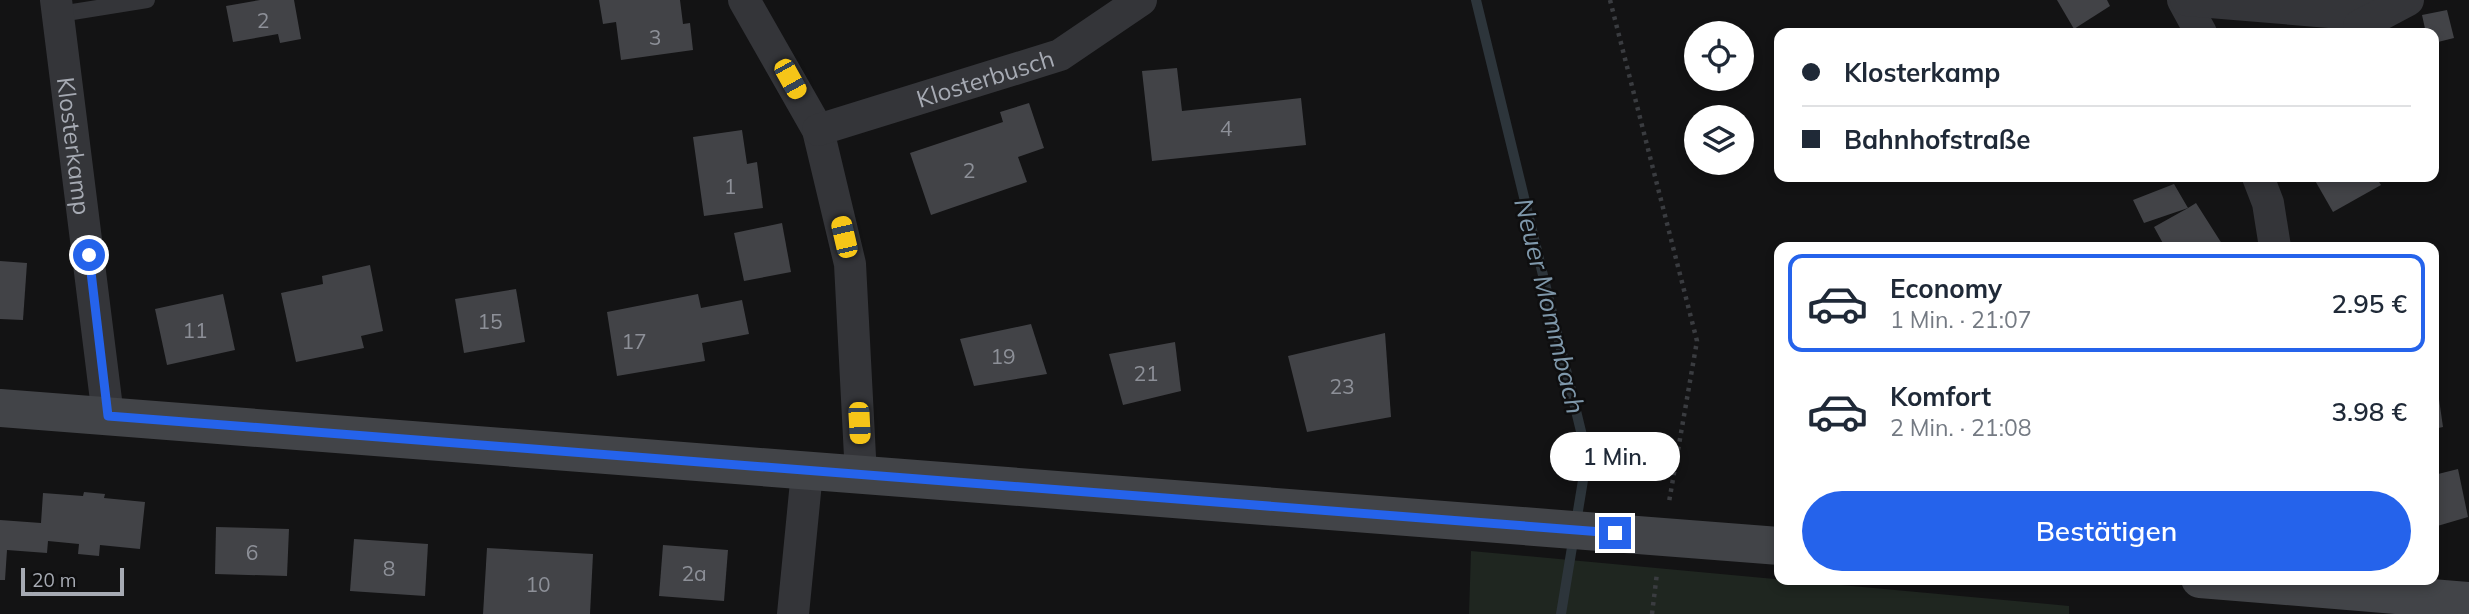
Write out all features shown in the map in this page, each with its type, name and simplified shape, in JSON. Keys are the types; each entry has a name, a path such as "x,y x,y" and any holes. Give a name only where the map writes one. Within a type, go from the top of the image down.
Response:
{"street":[{"path":"744,0 818,130 850,264 861,476"},
{"name":"Klosterbusch","path":"818,130 1060,55 1141,0"},
{"path":"2185,0 2378,16"},
{"path":"2185,0 2199,28"},
{"path":"2355,28 2408,0"},
{"name":"Klosterkamp","path":"58,7 108,416"},
{"path":"2260,182 2268,202 2274,242"},
{"path":"0,408 1774,546"},
{"path":"793,614 807,472"},
{"path":"2318,585 2469,601"}],"lane":[{"path":"58,7 147,0"}],"path":[{"path":"1610,0 1697,341 1662,537"}],"shaded area":[{"path":"1471,551 1774,579 1774,585 1841,585 2069,606 2069,614 1469,614"}],"building":[{"path":"260,0 294,0 301,39 280,43 278,34 233,42 226,6"},
{"path":"599,0 680,0 683,24 690,23 693,50 621,60 616,22 603,24"},
{"path":"2057,0 2107,0 2110,6 2073,28"},
{"path":"2447,10 2454,38 2439,42 2439,28 2425,28 2422,15"},
{"path":"1177,68 1182,111 1301,98 1306,145 1152,161 1142,71"},
{"path":"1029,103 1044,148 1018,157 1027,182 931,215 910,153 1003,122 1000,112"},
{"path":"742,130 747,164 757,162 763,208 704,216 693,137"},
{"path":"2316,182 2379,182 2381,185 2333,212"},
{"path":"2174,184 2188,208 2144,223 2133,200"},
{"path":"2196,203 2221,242 2162,242 2154,227"},
{"path":"782,223 791,272 744,281 734,233"},
{"path":"0,261 27,263 23,320 0,319"},
{"path":"370,265 383,331 361,336 364,348 296,362 281,293 323,284 322,276"},
{"path":"516,289 525,342 464,353 455,299"},
{"path":"223,294 235,350 167,365 155,309"},
{"path":"698,294 701,308 742,300 749,334 702,343 705,361 617,376 607,312"},
{"path":"1031,324 1047,374 974,386 960,339"},
{"path":"1385,333 1391,417 1307,432 1288,356"},
{"path":"1175,342 1181,391 1123,405 1109,354"},
{"path":"2439,399 2443,427 2439,428"},
{"path":"2458,469 2468,517 2439,526 2439,474"},
{"path":"84,492 105,494 104,498 145,502 140,549 100,545 99,556 78,554 79,544 48,541 47,553 7,550 5,580 0,580 0,520 41,523 43,493 83,496"},
{"path":"216,527 289,529 287,576 215,574"},
{"path":"354,539 428,544 425,596 350,591"},
{"path":"663,545 728,550 724,601 659,596"},
{"path":"487,548 593,554 590,614 483,614"}],"waterway":[{"name":"Neuer Mommbach","path":"1476,0 1587,456 1561,614"}],"route":[{"path":"89,255 108,416 1615,533"}]}
